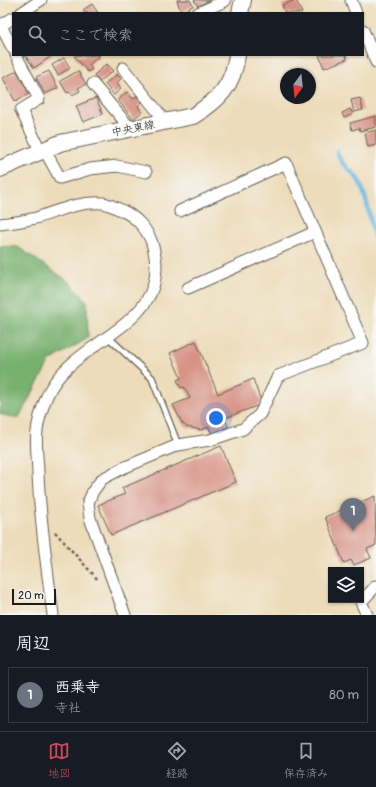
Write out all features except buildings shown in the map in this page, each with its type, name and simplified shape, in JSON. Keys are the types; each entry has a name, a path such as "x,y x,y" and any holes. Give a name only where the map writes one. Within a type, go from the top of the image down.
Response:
{"main road":[{"name":"中央東線","path":"0,169 60,143 193,116 209,106 221,95 233,76 237,56"}],"street":[{"path":"23,12 41,0"},
{"path":"351,0 356,12"},
{"path":"200,12 225,1 241,6"},
{"path":"12,19 1,26 12,46"},
{"path":"364,32 376,62"},
{"path":"17,56 39,100 21,110 42,150 60,178 90,169 117,166 146,172"},
{"path":"123,68 166,122"},
{"path":"93,84 131,129"},
{"path":"125,615 94,533 90,518 88,503 93,491 102,479 123,468 178,445 210,440 243,428 260,414 278,376 363,343 286,163 180,211"},
{"path":"0,224 35,218 69,206 87,203 105,203 131,214 149,233 154,251 156,271 152,289 142,308 108,337 66,367 47,396 37,431 40,516 53,615"},
{"path":"188,288 315,232"},
{"path":"367,615 361,602 376,586"}],"lane":[{"path":"108,337 152,378 178,445"}],"path":[{"path":"40,516 120,604"}],"green space":[{"path":"0,246 18,247 68,281 87,301 88,338 50,361 18,419 0,414"}],"waterway":[{"path":"337,151 341,161 356,177 362,187 376,245"}],"place":[{"name":"西乗寺","path":"353,531"}]}
